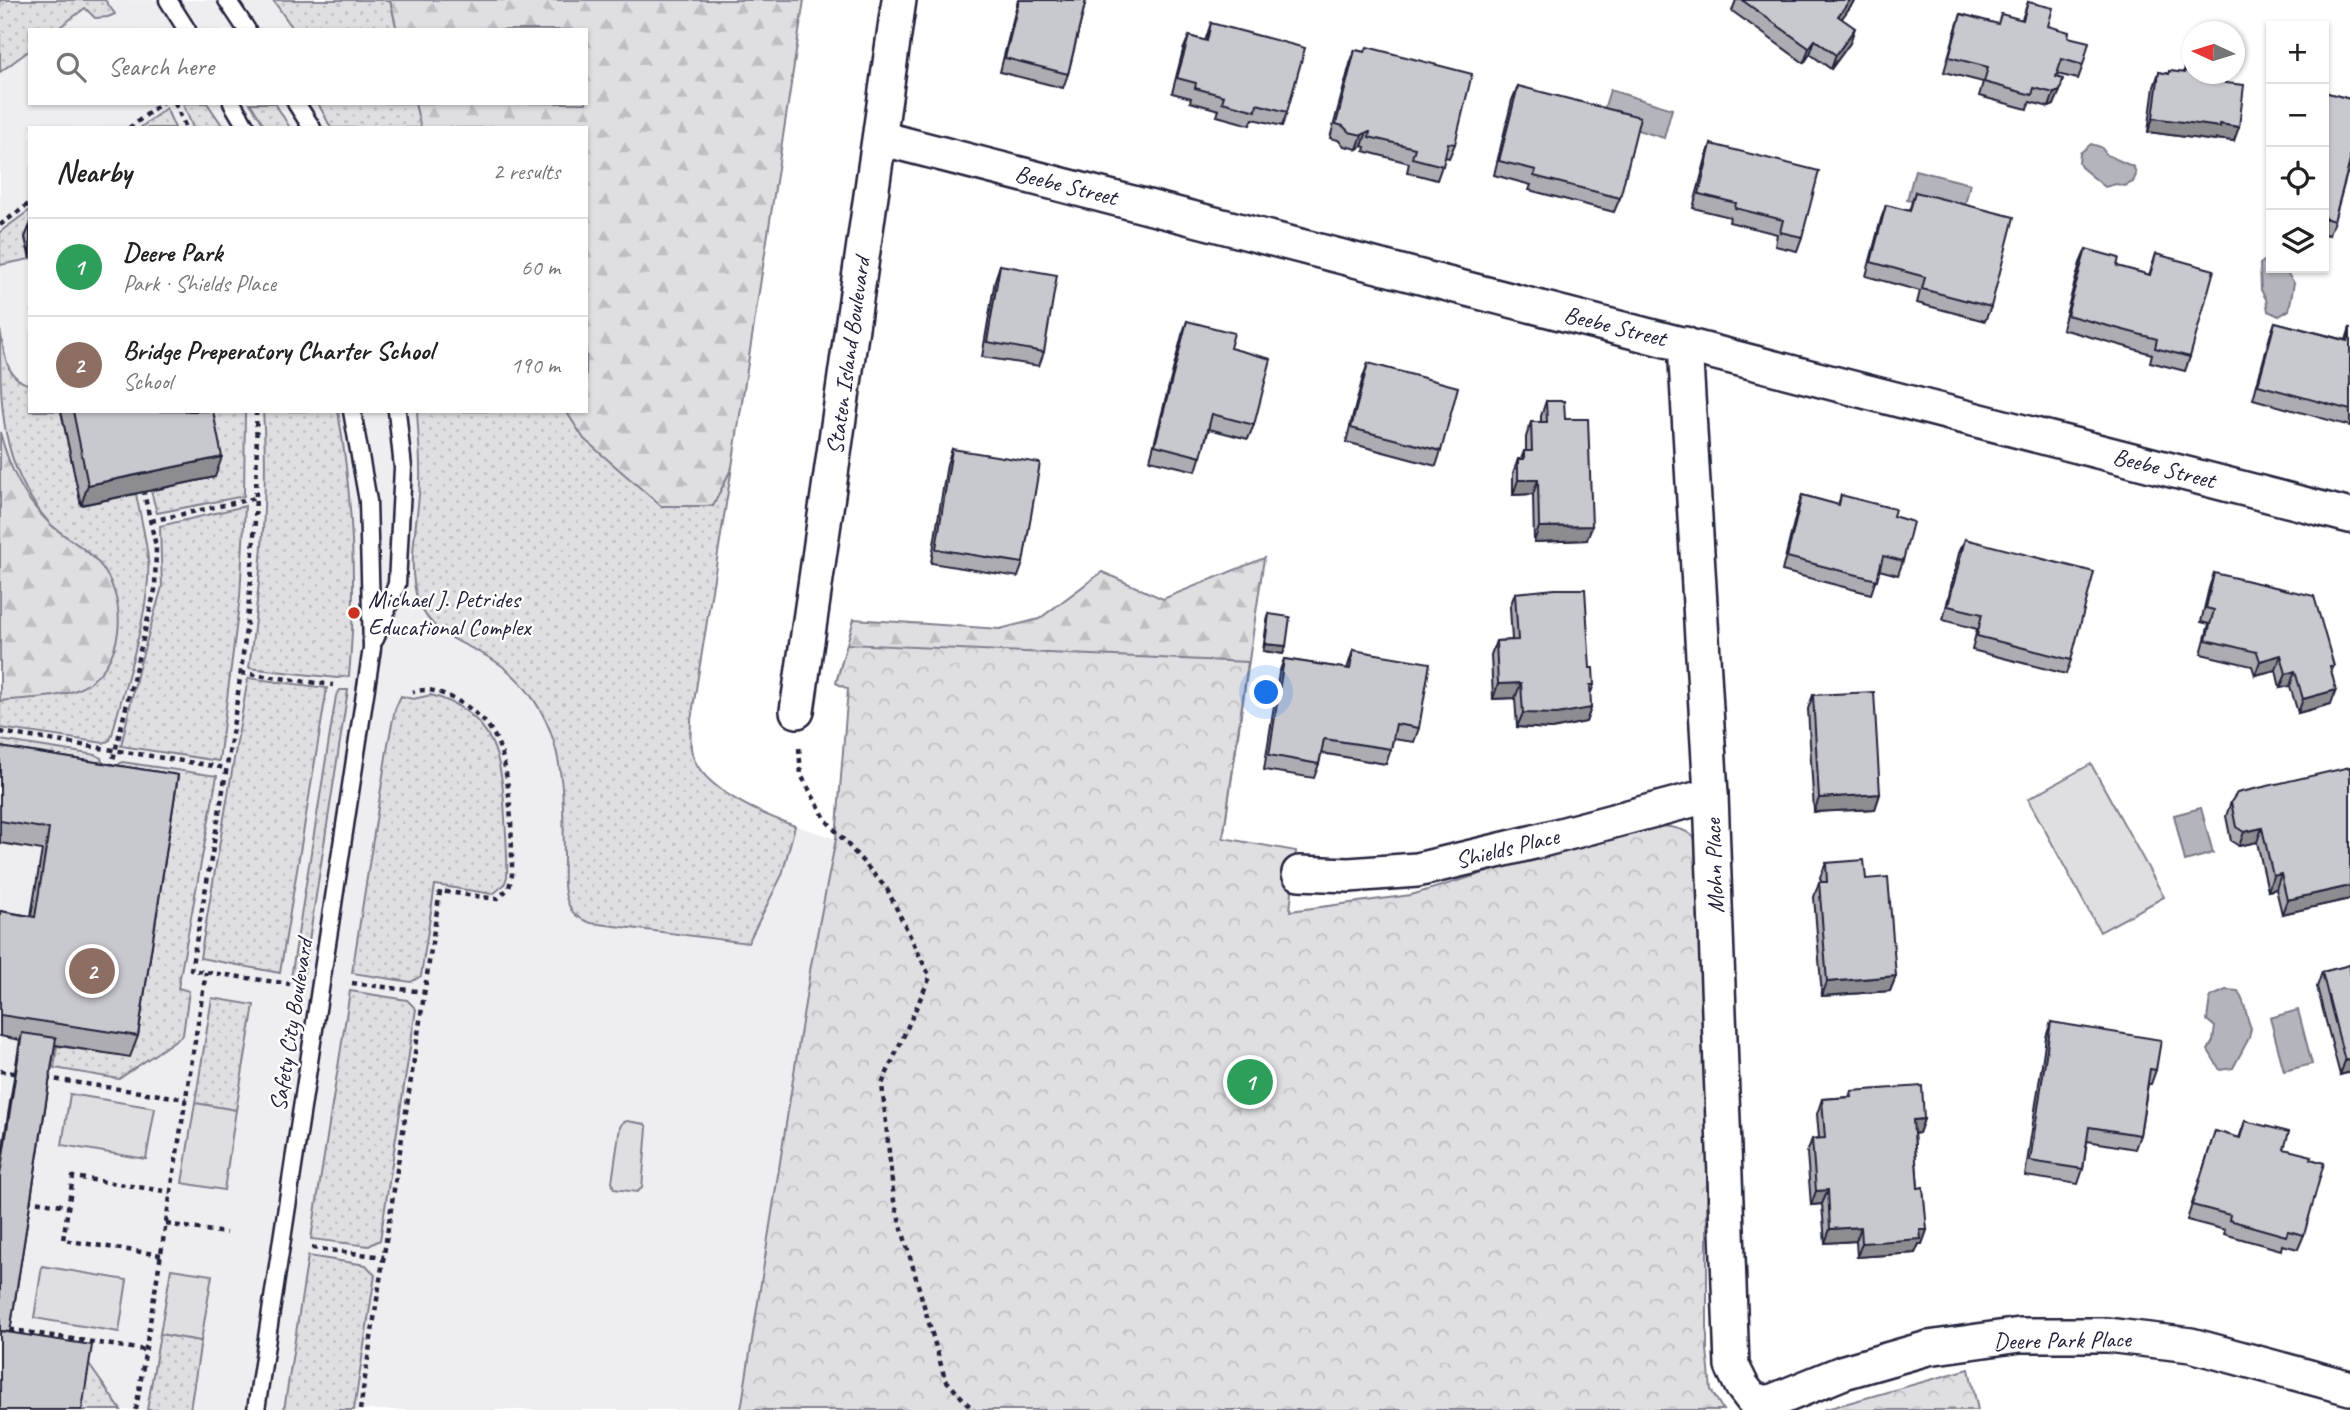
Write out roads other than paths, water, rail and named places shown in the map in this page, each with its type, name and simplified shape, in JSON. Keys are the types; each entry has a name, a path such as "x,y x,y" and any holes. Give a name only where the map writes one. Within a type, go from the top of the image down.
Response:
{"street":[{"name":"Staten Island Boulevard","path":"797,711 899,0"},
{"name":"Beebe Street","path":"880,138 2350,516"},
{"name":"Mohn Place","path":"1685,344 1711,795 1732,1366 1742,1386"},
{"name":"Shields Place","path":"1299,873 1349,874 1417,870 1711,795"},
{"name":"Deere Park Place","path":"1742,1386 1752,1399 1768,1403 1844,1372 1928,1348 2020,1335 2107,1335 2191,1345 2350,1388"}],"lane":[{"path":"168,0 186,28"},
{"path":"227,0 246,28"},
{"path":"233,105 246,126"},
{"path":"297,105 311,126"},
{"name":"Safety City Boulevard","path":"256,1410 372,648 368,500 352,413"},
{"name":"Safety City Boulevard","path":"372,648 397,584 402,468 397,413"}],"place":[{"name":"Michael J. Petrides Educational Complex","path":"354,613"},
{"name":"Bridge Preperatory Charter School","path":"92,971"},
{"name":"Deere Park","path":"1250,1082"}]}
